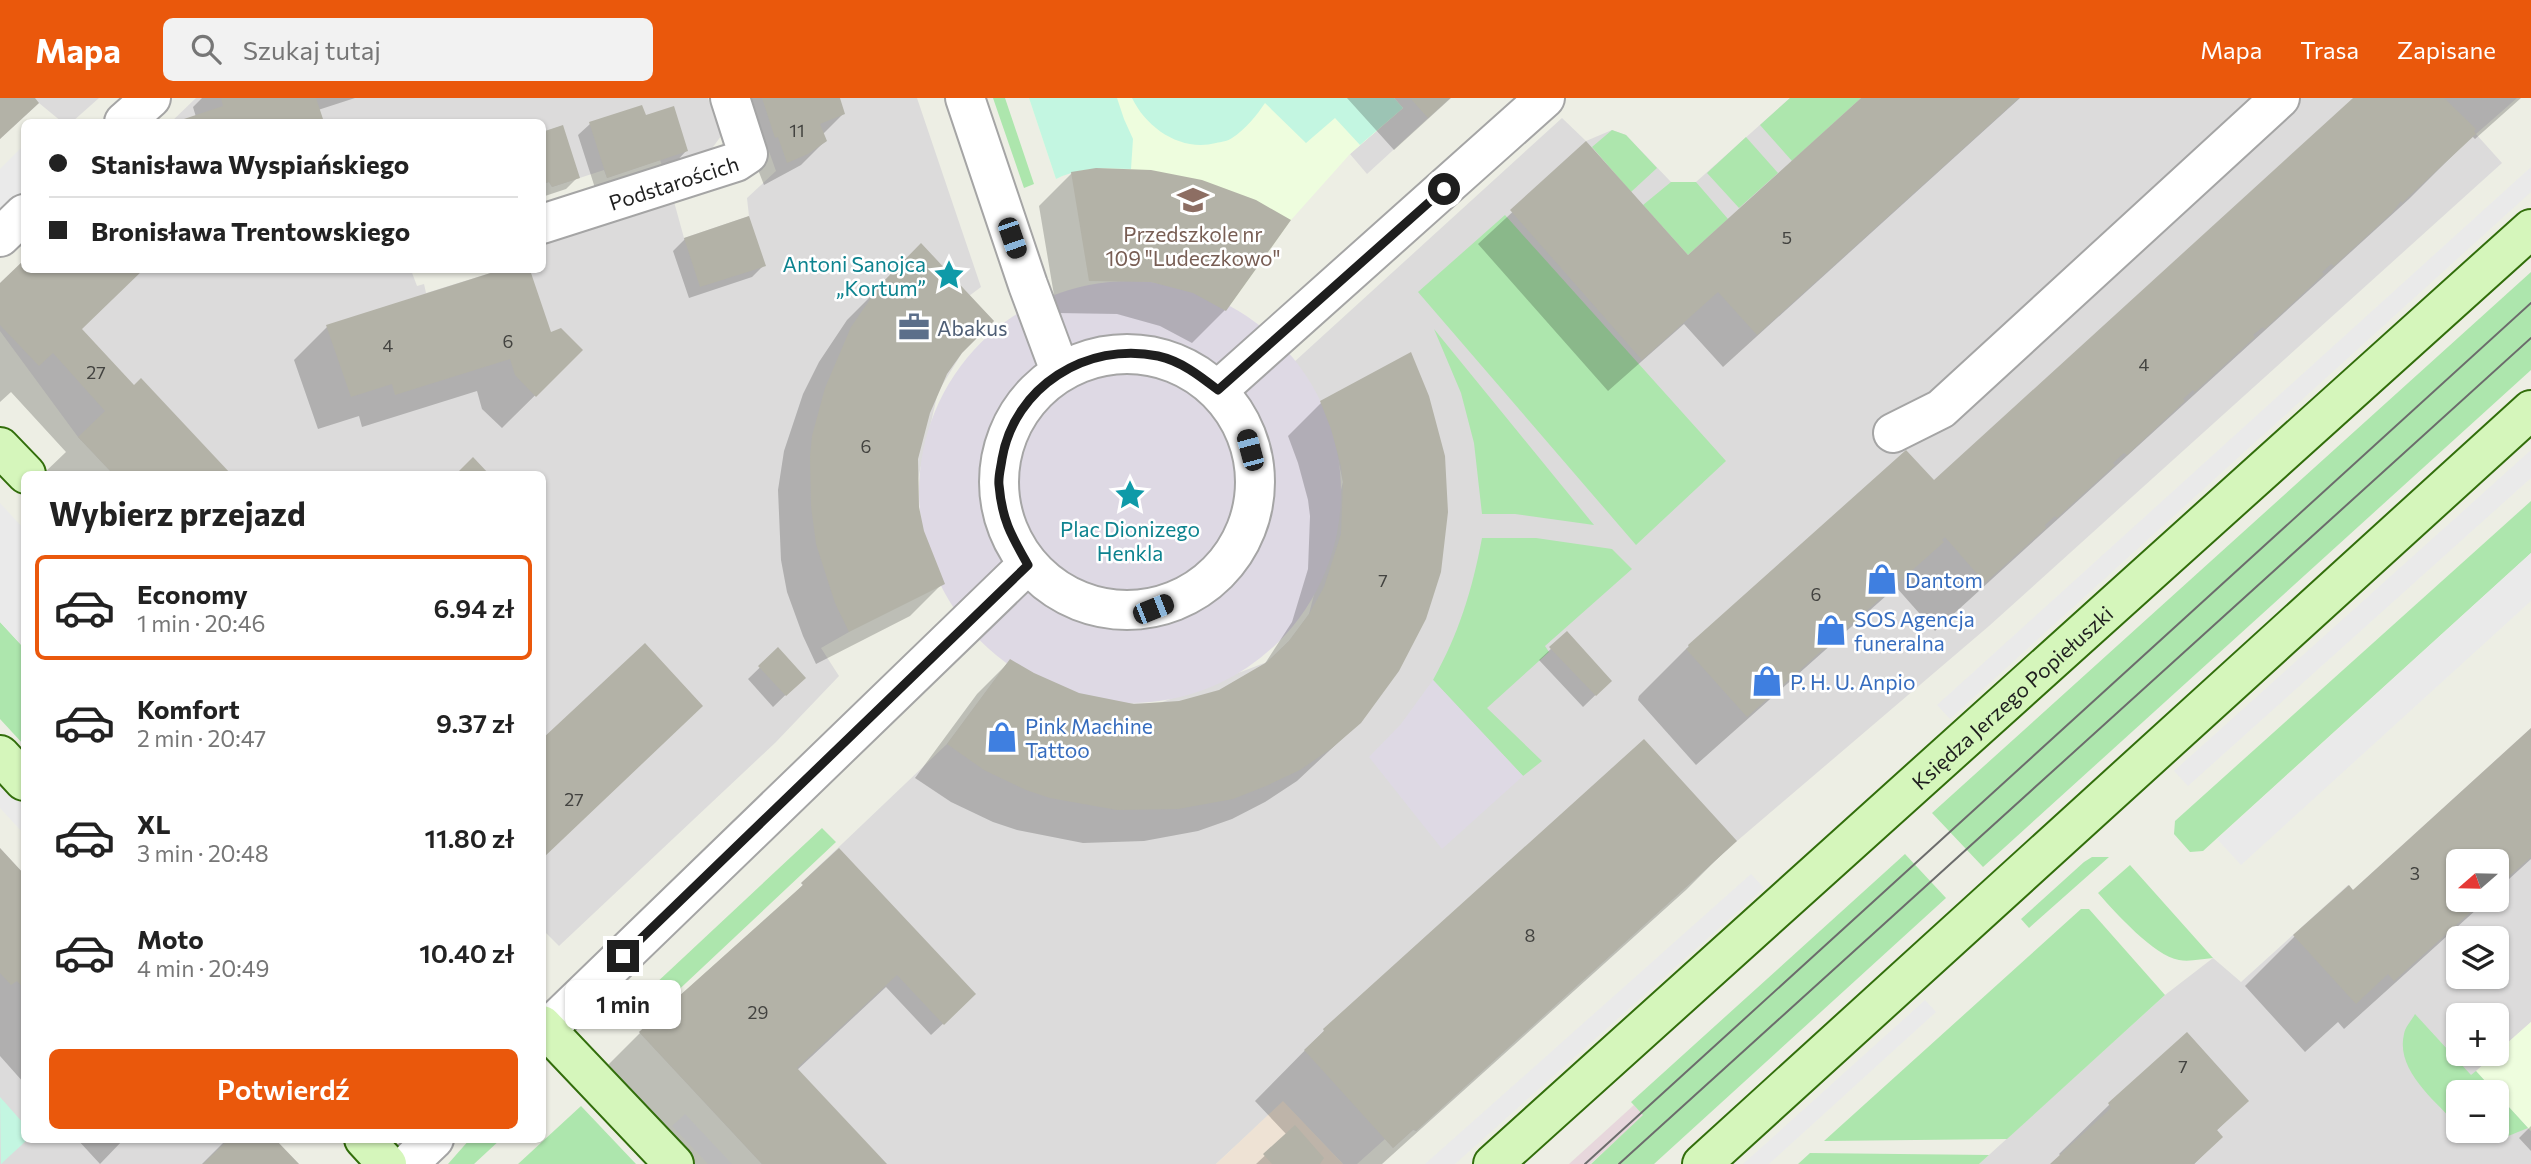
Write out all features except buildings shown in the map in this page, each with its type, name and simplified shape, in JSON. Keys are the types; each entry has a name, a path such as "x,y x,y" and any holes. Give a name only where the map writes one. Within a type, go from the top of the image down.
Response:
{"main road":[{"name":"Księdza Jerzego Popiełuszki","path":"1493,1164 2531,229"},
{"path":"1702,1164 2531,410"},
{"path":"0,447 23,471"},
{"path":"0,755 21,778"},
{"path":"546,1031 674,1164"},
{"path":"368,1143 387,1164"}],"street":[{"path":"127,119 150,98"},
{"name":"Podstarościch","path":"546,222 736,162 748,154 730,98"},
{"path":"965,98 1060,371"},
{"path":"1218,390 1545,98"},
{"path":"1893,433 1941,410 2280,98"},
{"path":"0,237 21,217"},
{"path":"1125,353 1159,356 1191,370 1218,390 1244,428 1256,473 1250,519 1230,560 1196,592 1153,609 1107,610 1063,594 1028,565 1006,526 998,482 1005,439 1027,400 1060,371 1092,358 1125,353"},
{"path":"546,1027 1028,565"},
{"path":"408,1164 430,1143"}],"shaded area":[{"path":"0,98 99,98 75,119 58,119 39,103 0,139"},
{"path":"196,98 708,98 721,136 708,154 664,170 660,160 607,178 604,170 552,187 549,182 546,183 546,119 174,119"},
{"path":"750,98 917,98 981,287 969,296 994,321 962,353 938,392 917,483 849,632 821,648 839,676 776,742 559,946 546,933 546,471 110,471 78,437 0,331 0,283 21,263 21,273 412,273 417,286 424,284 426,293 490,273 546,273 546,240 673,198 684,238 749,216 747,198 776,171"},
{"name":"Przedszkole nr 109 \"Ludeczkowo\"","path":"1029,98 1394,98 1403,108 1350,154 1291,220 1226,311 1193,293 1172,287 1071,172 1056,179"},
{"path":"1029,98 1117,98 1133,139 1131,169 1083,170 1056,179"},
{"path":"1132,98 1394,98 1403,108 1360,145 1335,118 1306,143 1265,103 1242,131 1232,138 1203,145 1178,141 1167,136 1147,119"},
{"path":"1394,98 1450,98 1367,174 1350,154 1403,108"},
{"path":"1790,98 2517,98 2476,134 2502,163 1989,626 1737,841 1416,1131 1413,1130 1393,1148 1385,1139 1357,1164 1343,1164 1283,1102 1216,1164 762,1164 639,1032 803,886 801,883 947,744 1010,659 1059,685 1115,702 1157,704 1267,662 1289,641 1309,614 1343,482 1331,429 1320,401 1293,363 1562,118 1586,141 1612,130 1626,135 1671,182 1696,182"},
{"path":"21,148 21,200 0,220 0,169"},
{"path":"2531,167 2531,192 1950,719 1937,705"},
{"name":"Plac Dionizego Henkla","path":"1130,281 1171,285 1211,297 1247,317 1279,343 1305,375 1325,411 1337,451 1341,492 1337,533 1325,573 1305,609 1279,641 1247,667 1211,687 1171,699 1130,703 1089,699 1049,687 1013,667 981,641 955,609 935,573 923,533 919,492 923,451 935,411 955,375 981,343 1013,317 1049,297 1089,285"},
{"path":"2531,450 2531,478 2188,786 2174,771"},
{"path":"0,503 21,526 21,645 0,622"},
{"path":"2531,553 2531,601 2241,865 2217,839"},
{"path":"1433,680 1523,776 1442,849 1369,757 1401,724"},
{"path":"2531,728 2531,1022 2509,1041 2509,1003 2446,1003 2446,1066 2482,1066 2476,1071 2484,1080 2446,1080 2446,1143 2509,1143 2509,1107 2531,1131 2531,1164 1979,1164 2165,995 2213,958 2241,982 2348,885 2353,890"},
{"path":"0,781 21,804 21,831 0,808"},
{"path":"0,848 21,871 21,1143 279,1143 299,1164 0,1164"},
{"path":"1751,874 1764,888 1455,1164 1425,1164"},
{"path":"1925,1000 1936,1012 1769,1164 1743,1164"},
{"path":"2531,1022 2531,1131 2509,1107 2509,1080 2484,1080 2476,1071 2482,1066 2509,1066 2509,1042"},
{"path":"0,1097 21,1121 21,1143 24,1143 1,1164"},
{"path":"1283,1101 1343,1164 1216,1164"},
{"path":"1634,1105 1644,1115 1590,1164 1569,1164"},
{"path":"685,1114 732,1164 708,1164 672,1126"}],"green space":[{"path":"993,98 1005,98 1034,184 1024,188"},
{"path":"1790,98 1861,98 1792,161 1760,125"},
{"path":"1612,130 1626,135 1657,168 1631,192 1592,147"},
{"path":"1746,137 1778,173 1739,208 1707,173"},
{"path":"1671,182 1696,182 1728,219 1688,255 1643,205"},
{"path":"1505,215 1726,461 1636,545 1418,292"},
{"path":"2531,272 2531,370 1983,867 1932,813"},
{"path":"1434,329 1594,525 1515,514 1482,514 1474,443 1461,393"},
{"path":"2531,501 2531,553 2203,851 2190,852 2174,834 2175,821"},
{"path":"1482,538 1536,538 1612,549 1632,569 1545,646 1549,652 1487,708 1542,761 1523,776 1433,680 1464,611"},
{"path":"0,622 21,645 21,742 0,719"},
{"path":"822,828 836,842 637,1029 623,1014"},
{"path":"1905,854 1946,898 1654,1164 1591,1164 1643,1115 1631,1102"},
{"path":"2092,857 2109,857 2029,928 2021,919"},
{"path":"2130,865 2213,958 2187,961 2169,957 2147,942 2114,911 2098,893"},
{"path":"2081,909 2089,909 2165,995 2007,1139 1824,1141"},
{"path":"2415,1014 2446,1048 2446,1066 2463,1066 2471,1075 2476,1071 2484,1080 2446,1080 2446,1113 2420,1085 2406,1061 2403,1048 2407,1026"},
{"path":"581,1106 636,1164 518,1164 541,1143 546,1143 546,1138"},
{"path":"2509,1107 2528,1128 2509,1135"},
{"path":"466,1143 497,1143 474,1164 448,1164"},
{"path":"1810,1153 1989,1155 1979,1164 1798,1164"}],"tram line":[{"path":"1585,1164 2531,303"},
{"path":"1619,1164 2531,338"}],"place":[{"name":"Przedszkole nr 109 \"Ludeczkowo\"","path":"1193,200"},
{"name":"Antoni Sanojca „Kortum”","path":"949,275"},
{"name":"Abakus","path":"914,327"},
{"name":"Plac Dionizego Henkla","path":"1130,495"},
{"name":"Dantom","path":"1882,579"},
{"name":"SOS Agencja funeralna","path":"1831,630"},
{"name":"P. H. U. Anpio","path":"1767,681"},
{"name":"Pink Machine Tattoo","path":"1002,737"}],"route":[{"path":"623,956 1028,565 1006,526 998,482 1005,439 1027,400 1060,371 1092,358 1125,353 1159,356 1191,370 1218,390 1444,189"}]}
